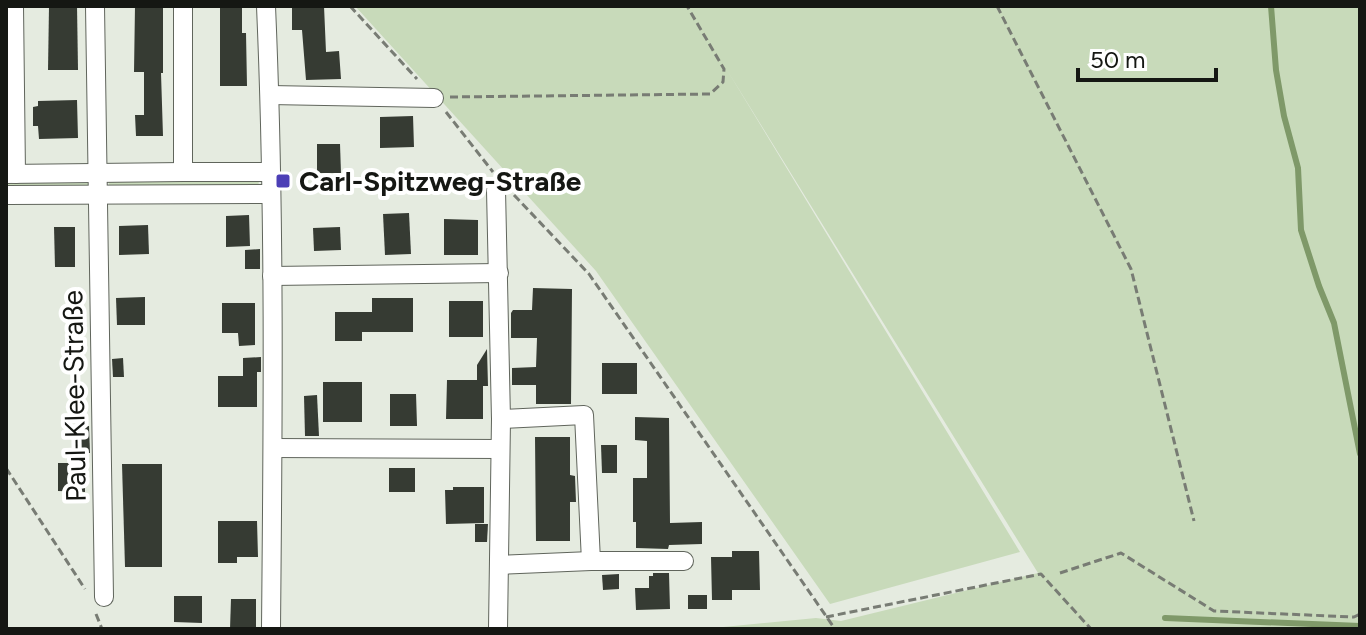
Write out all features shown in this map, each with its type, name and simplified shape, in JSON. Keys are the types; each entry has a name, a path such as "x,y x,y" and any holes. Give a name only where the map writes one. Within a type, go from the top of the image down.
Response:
{"street":[{"path":"14,6 11,174 270,172"},
{"name":"Paul-Klee-Straße","path":"95,6 99,173 95,599"},
{"path":"183,6 183,172"},
{"path":"266,6 272,276 271,629"},
{"path":"270,95 434,98"},
{"path":"498,629 501,419 499,184"},
{"path":"6,195 270,194"},
{"path":"272,276 499,273"},
{"path":"501,419 584,415 591,561"},
{"path":"273,448 500,449"},
{"path":"499,565 684,561"}],"path":[{"path":"350,6 434,98 499,184 589,274 835,629"},
{"path":"434,98 710,94 723,82 724,69 687,6"},
{"path":"997,6 1131,269 1194,521"},
{"path":"6,468 95,599 102,629"},
{"path":"1060,573 1121,553 1214,611 1354,617 1360,614"},
{"path":"826,617 1041,574 1091,629"}],"green space":[{"path":"355,6 1360,6 1360,629 703,629 816,618 841,621 1038,573 727,70 1020,552 830,604 596,271"},
{"path":"6,179 88,180 91,187 6,191"},
{"path":"109,180 259,180 258,189 112,186"}],"building":[{"path":"49,6 77,6 78,70 48,70"},
{"path":"135,6 163,6 163,136 136,136 135,115 144,115 144,72 134,72"},
{"path":"220,6 242,6 247,86 220,86"},
{"path":"292,6 324,6 326,52 339,51 341,79 306,80 302,30 292,30"},
{"path":"77,100 78,138 39,139 38,126 33,126 33,107 38,106 38,101"},
{"path":"413,116 414,147 380,148 380,117"},
{"path":"317,144 340,144 341,173 317,173"},
{"path":"409,213 411,254 385,255 383,214"},
{"path":"249,215 250,246 226,247 226,216"},
{"path":"444,219 478,220 478,255 444,255"},
{"path":"148,225 149,254 119,255 119,226"},
{"path":"54,227 75,227 75,267 55,267"},
{"path":"340,227 341,250 314,251 313,228"},
{"path":"260,249 260,269 245,269 245,250"},
{"path":"533,288 572,289 571,404 536,404 536,385 512,385 512,368 536,367 537,338 511,338 511,313 513,310 532,310"},
{"path":"145,297 145,325 117,325 116,298"},
{"path":"372,298 413,298 413,332 362,332 362,341 335,341 335,312 372,312"},
{"path":"449,301 483,301 483,337 449,337"},
{"path":"222,303 255,303 255,345 239,346 238,333 222,333"},
{"path":"487,349 488,386 483,386 483,419 446,419 447,380 477,380 477,365"},
{"path":"261,357 261,372 257,372 257,407 218,407 218,376 243,376 243,358"},
{"path":"123,358 124,377 113,377 112,359"},
{"path":"602,363 637,363 637,394 602,394"},
{"path":"323,382 362,382 362,422 323,422"},
{"path":"390,394 416,394 417,426 390,426"},
{"path":"317,395 319,436 305,436 304,396"},
{"path":"635,417 669,418 670,523 702,522 702,544 669,545 668,549 636,548 633,478 647,478 647,441 635,440"},
{"path":"89,426 90,453 73,453 72,427"},
{"path":"535,437 570,437 570,475 575,476 576,502 570,502 570,541 536,541"},
{"path":"601,445 617,445 617,473 602,473"},
{"path":"58,463 85,463 85,492 58,491"},
{"path":"122,464 162,464 162,567 125,567"},
{"path":"389,468 415,468 415,492 389,492"},
{"path":"453,487 484,487 484,523 446,524 445,490 453,490"},
{"path":"218,521 257,521 258,557 237,557 237,563 218,563"},
{"path":"475,524 488,524 487,542 475,542"},
{"path":"732,551 759,551 760,590 732,590 732,600 712,600 711,557 732,557"},
{"path":"669,573 670,609 636,610 635,588 649,588 649,576"},
{"path":"619,574 619,589 603,590 602,575"},
{"path":"688,595 707,595 707,609 688,609"},
{"path":"174,596 202,596 202,623 174,622"},
{"path":"231,599 256,599 256,629 230,629"}],"waterway":[{"path":"1271,6 1276,70 1298,168 1301,230 1334,323 1360,454"},
{"path":"1165,618 1360,626"}],"place":[{"name":"Carl-Spitzweg-Straße","path":"283,181"}]}
